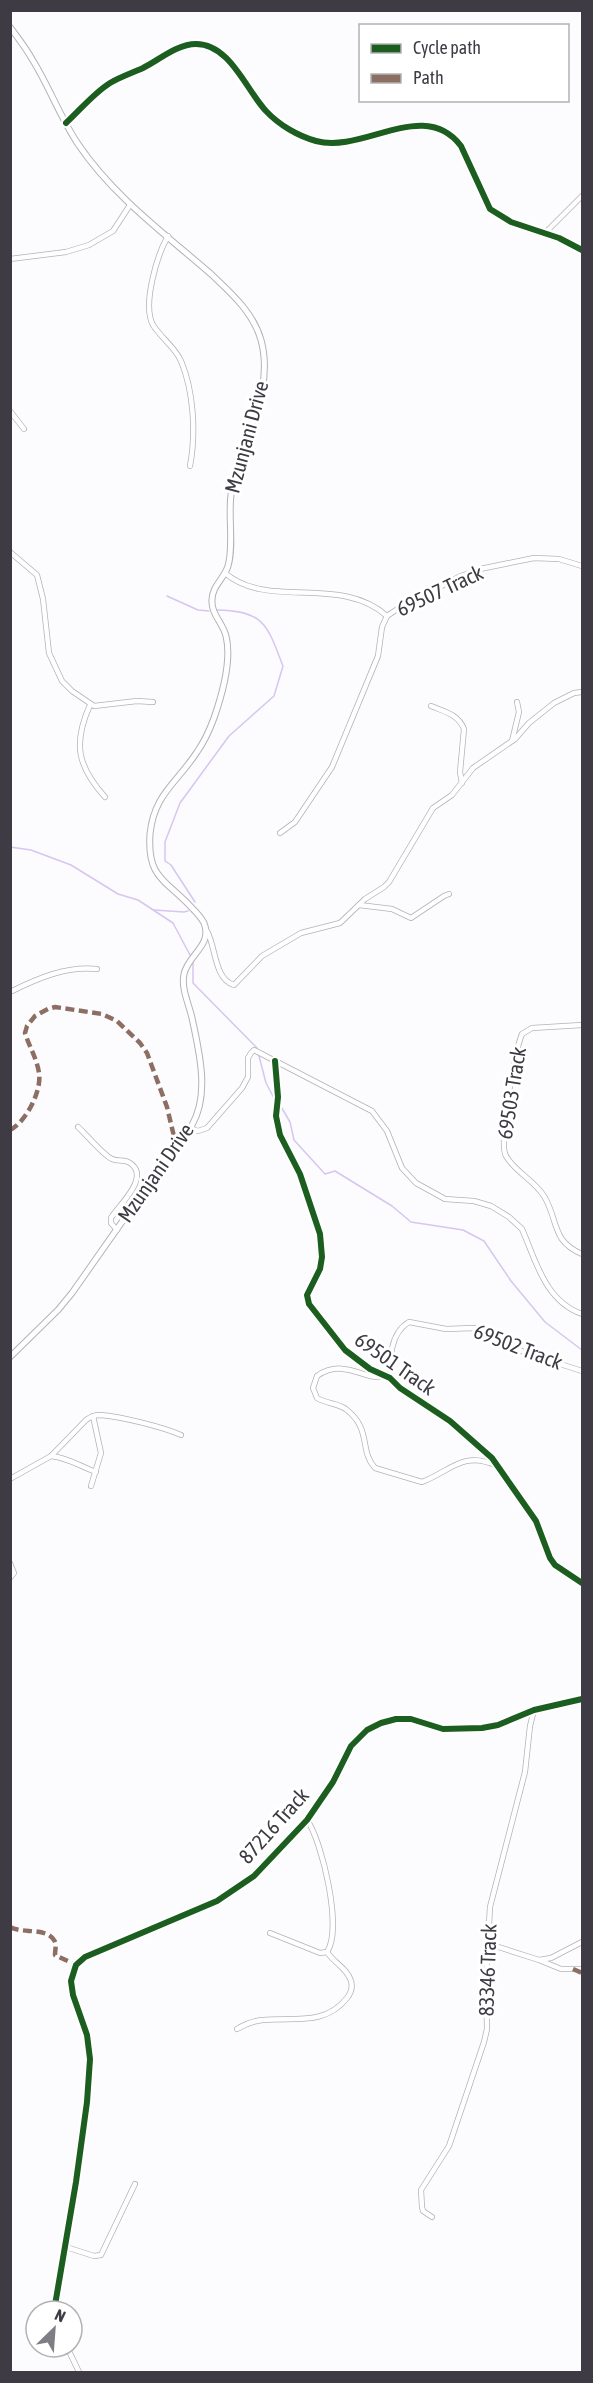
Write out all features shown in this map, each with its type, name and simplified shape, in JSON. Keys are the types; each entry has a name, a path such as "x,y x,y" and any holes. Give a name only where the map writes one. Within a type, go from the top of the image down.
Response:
{"main road":[{"name":"Mzunjani Drive","path":"10,27 33,59 78,144 91,160 130,205 229,290 248,313 256,325 263,348 265,366 263,387 231,492 229,560 212,598 214,611 225,633 227,652 214,717 197,753 160,798 151,827 149,846 150,859 156,873 193,909 201,918 205,928 204,943 189,962 183,977 194,1027 202,1086 192,1127 176,1145 58,1310 10,1357"}],"street":[{"path":"66,123 110,84 184,46 206,45 226,59 257,101 277,121 316,141 334,143 361,140 394,129 416,126 427,125 443,129 455,137 461,146 488,207 511,222 545,233 582,250"},
{"path":"545,233 582,196"},
{"path":"10,259 66,252 89,245 113,231 130,205"},
{"path":"168,236 158,257 149,311 154,325 175,351 186,374 193,441 189,466"},
{"path":"10,411 24,429"},
{"path":"10,552 37,575 43,599 49,653 57,673 72,691 90,705 153,702"},
{"name":"69507 Track","path":"280,833 295,822 329,772 349,727 357,701 378,656 382,627 387,616 461,576 480,569 541,558 559,559 582,566"},
{"path":"225,573 233,580 257,589 336,594 376,607 387,616"},
{"path":"205,928 211,938 224,980 234,985 262,956 301,933 340,923 358,905 389,882 433,808 452,795 473,768 512,741 523,732 529,723 554,703 574,693 582,692"},
{"path":"512,741 519,712 517,702"},
{"path":"90,705 80,730 80,755 89,777 105,797"},
{"path":"431,706 457,716 462,724 464,729 460,772 462,783"},
{"path":"358,905 392,909 411,918 449,894"},
{"path":"10,992 54,973 83,968 97,969"},
{"name":"69503 Track","path":"582,1025 539,1027 522,1034 509,1095 503,1143 506,1157 544,1196 561,1240 568,1248 582,1254"},
{"path":"192,1127 196,1131 207,1128 242,1088 248,1077 248,1058 252,1051 264,1053 275,1061 372,1110 387,1131 402,1168 421,1187 445,1199 482,1203 516,1222 522,1229 531,1254 548,1288 568,1308 582,1314"},
{"name":"69501 Track","path":"275,1061 278,1087 276,1116 280,1135 300,1174 320,1234 322,1257 320,1269 306,1299 335,1340 345,1350 370,1369 390,1378 400,1388 450,1421 476,1442 500,1467 536,1521 550,1558 555,1565 582,1584"},
{"path":"78,1127 110,1158 132,1164 137,1172 136,1183 111,1218 111,1223 117,1230"},
{"name":"69502 Track","path":"390,1378 390,1359 395,1340 401,1328 409,1322 446,1329 474,1328 526,1353 582,1371"},
{"path":"383,1375 376,1377 350,1369 333,1368 318,1376 313,1388 317,1398 344,1407 360,1423 368,1457 375,1468 422,1482 456,1464 476,1459 500,1467"},
{"path":"10,1479 51,1456 86,1420 93,1416 101,1415 171,1430 181,1435"},
{"path":"91,1486 101,1445 93,1416"},
{"path":"51,1456 68,1458 79,1466 96,1472"},
{"path":"10,1563 14,1572 10,1578"},
{"name":"87216 Track","path":"66,2247 82,2148 89,2077 87,2035 71,1988 76,1965 85,1957 229,1894 254,1876 307,1820 333,1782 351,1746 359,1736 381,1723 396,1719 411,1719 443,1729 482,1728 498,1725 534,1710 582,1699"},
{"name":"83346 Track","path":"432,2217 423,2211 421,2190 449,2146 487,2029 486,1977 492,1897 525,1772 534,1710"},
{"path":"307,1820 317,1839 331,1900 332,1940 327,1952"},
{"path":"270,1933 315,1952 327,1952"},
{"path":"539,1960 551,1958 582,1942"},
{"path":"489,1944 561,1969 582,1969"},
{"path":"237,2029 247,2023 262,2020 307,2019 326,2014 339,2006 351,1990 352,1984 347,1973 327,1952"},
{"path":"56,2299 66,2247 94,2256 101,2254 135,2184"},
{"path":"72,2359 79,2373"}],"waterway":[{"path":"167,596 198,610 209,611"},
{"path":"195,902 171,865 165,861 165,842 180,803 229,736 274,696 283,666 268,631 255,617 245,613 217,610"},
{"path":"10,847 31,850 71,865 118,894 138,900 173,923 190,955"},
{"path":"154,910 188,911"},
{"path":"193,961 193,983 257,1048"},
{"path":"259,1056 266,1083 275,1100"},
{"path":"280,1105 290,1122 294,1140 325,1174 335,1171 392,1206 411,1222 463,1230 484,1241 511,1281 545,1322 582,1350"}],"marked path":[{"path":"10,1130 27,1113 38,1088 39,1073 25,1033 27,1026 35,1016 55,1007 102,1014 117,1021 140,1043 147,1053 167,1107 176,1145"},
{"path":"10,1927 45,1933 54,1940 55,1955 76,1965"},
{"path":"573,1969 582,1973"}],"cycle path":[{"path":"66,123 98,92 114,81 182,47 196,44 208,46 228,60 271,116 289,129 309,139 334,143 412,126 429,126 446,132 461,146 490,209 511,222 559,238 582,250"},
{"path":"275,1061 278,1097 276,1116 280,1135 300,1174 320,1234 322,1257 320,1269 307,1295 309,1304 345,1350 370,1369 390,1378 400,1388 450,1421 492,1458 536,1521 550,1558 555,1565 582,1583"},
{"path":"56,2299 76,2182 87,2102 90,2059 87,2035 73,1995 71,1981 76,1965 85,1957 217,1901 254,1876 307,1820 333,1782 351,1746 367,1730 396,1719 411,1719 443,1729 482,1728 498,1725 534,1710 582,1699"}]}
